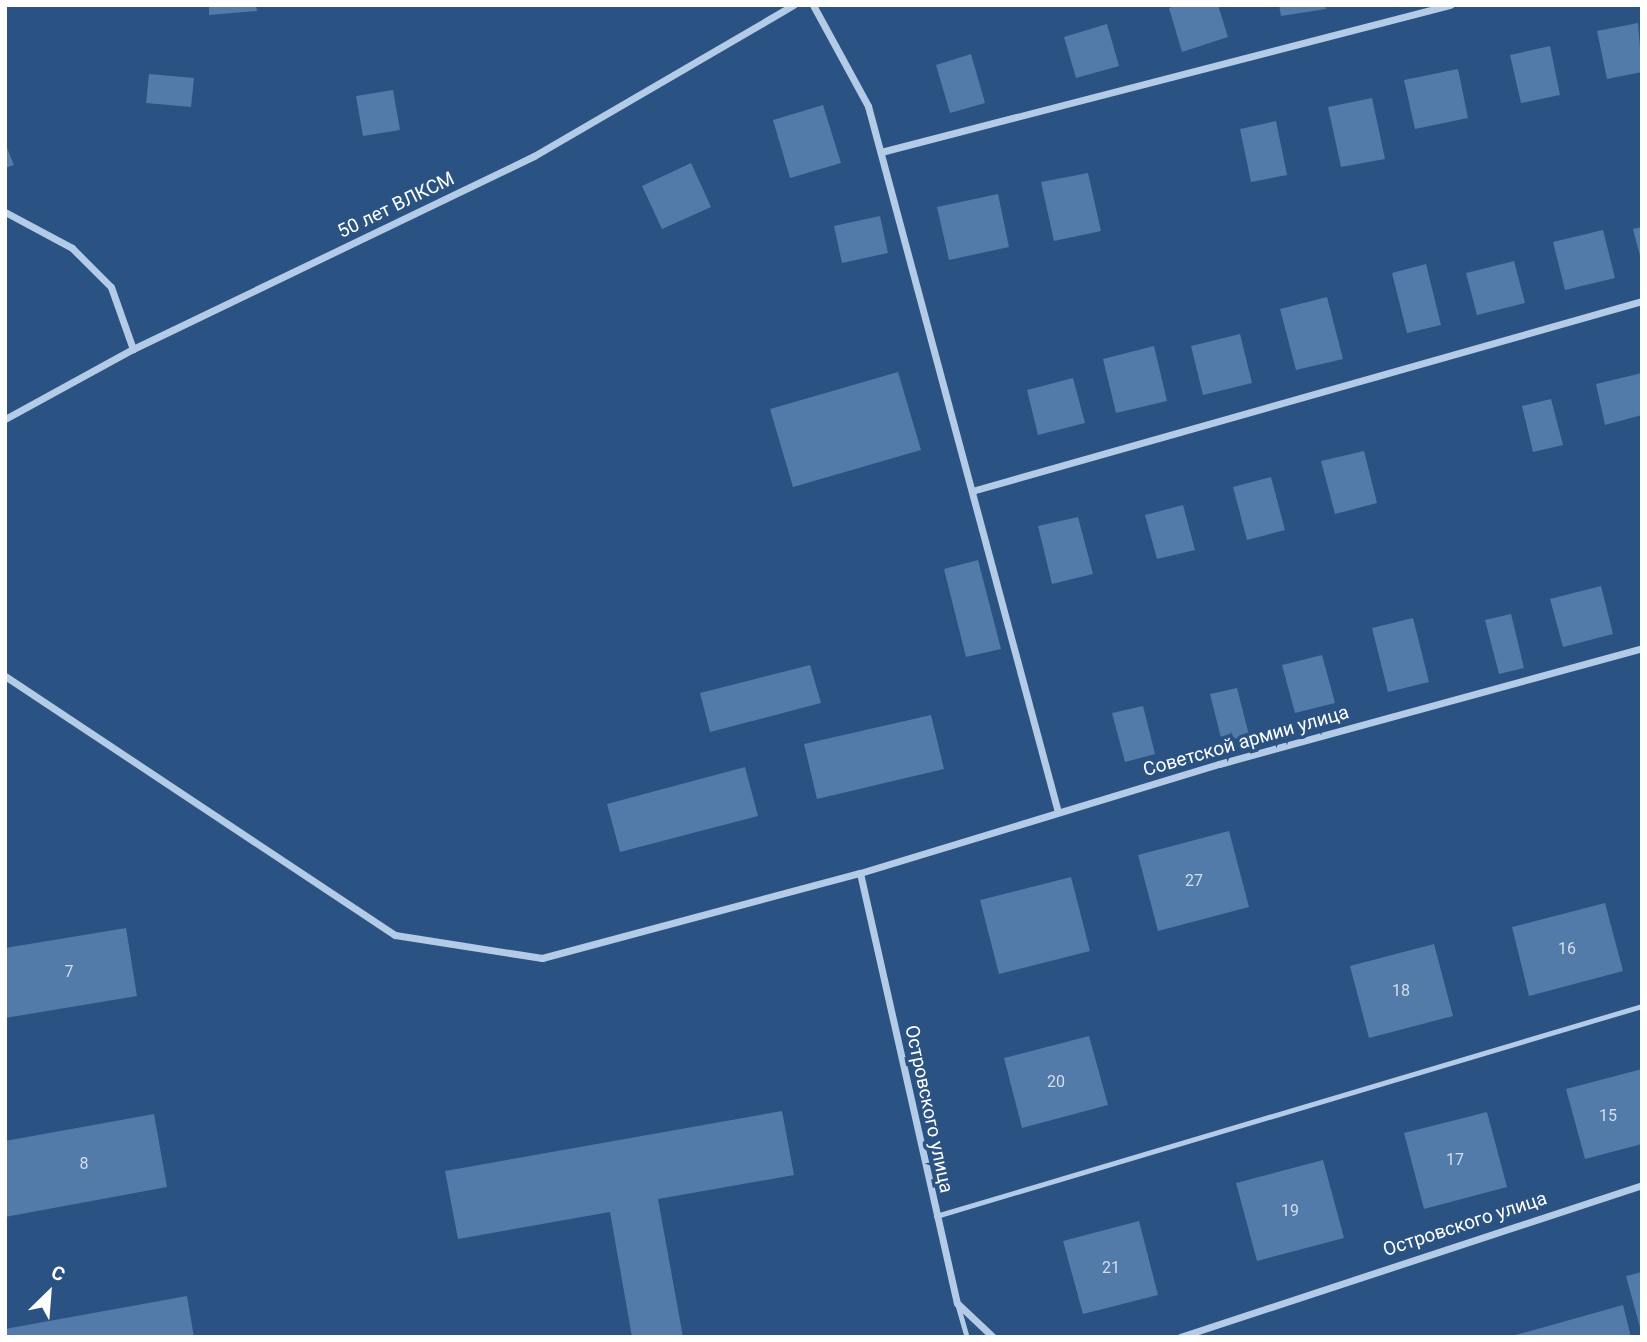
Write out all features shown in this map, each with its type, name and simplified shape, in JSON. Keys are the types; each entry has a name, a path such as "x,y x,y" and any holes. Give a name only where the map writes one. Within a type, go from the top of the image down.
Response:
{"street":[{"name":"50 лет ВЛКСМ","path":"5,419 133,349 534,156 793,5"},
{"path":"813,5 868,106 1058,812"},
{"path":"881,152 1450,5"},
{"path":"5,212 72,248 111,288 133,349"},
{"path":"972,491 1642,301"},
{"name":"Советской армии улица","path":"5,676 395,935 542,958 860,873 1058,812 1642,648"},
{"name":"Островского улица","path":"860,873 957,1303"},
{"name":"Островского улица","path":"1180,1337 1642,1185"},
{"path":"957,1303 993,1337"}],"lane":[{"path":"936,1216 1642,1006"},
{"path":"957,1303 967,1337"}],"building":[{"path":"209,5 256,5 257,11 209,15"},
{"path":"1177,5 1218,5 1228,37 1182,52 1169,8"},
{"path":"1279,5 1325,5 1326,9 1281,16"},
{"path":"1638,23 1642,72 1607,79 1597,31"},
{"path":"1107,24 1119,66 1076,78 1064,37"},
{"path":"1550,46 1560,95 1521,103 1510,55"},
{"path":"971,54 985,103 950,113 936,65"},
{"path":"1458,69 1468,118 1415,129 1404,80"},
{"path":"149,74 194,78 191,107 146,103"},
{"path":"393,90 400,130 363,136 356,96"},
{"path":"1372,98 1385,159 1341,167 1328,107"},
{"path":"823,105 841,163 790,178 773,120"},
{"path":"1276,121 1287,175 1251,182 1240,129"},
{"path":"5,143 14,165 5,168"},
{"path":"691,163 711,207 662,229 642,186"},
{"path":"1088,173 1101,231 1054,241 1041,182"},
{"path":"998,194 1009,247 949,260 937,207"},
{"path":"880,216 888,253 842,263 834,226"},
{"path":"1642,227 1642,260 1641,260 1633,229"},
{"path":"1603,230 1615,278 1565,290 1553,242"},
{"path":"1514,261 1525,303 1477,315 1466,273"},
{"path":"1426,264 1441,325 1407,333 1392,273"},
{"path":"1327,297 1343,359 1296,370 1280,309"},
{"path":"1240,334 1252,383 1203,395 1191,346"},
{"path":"1154,346 1167,401 1116,413 1103,359"},
{"path":"898,372 921,450 793,487 770,409"},
{"path":"1642,373 1642,415 1605,425 1596,384"},
{"path":"1073,378 1085,423 1038,435 1027,390"},
{"path":"1551,399 1563,445 1533,452 1522,406"},
{"path":"1364,451 1377,503 1335,514 1321,461"},
{"path":"1271,477 1285,530 1247,540 1233,487"},
{"path":"1183,505 1195,550 1157,559 1145,515"},
{"path":"1078,517 1093,574 1052,584 1038,526"},
{"path":"978,560 1001,649 966,657 944,569"},
{"path":"1601,586 1613,634 1563,647 1550,599"},
{"path":"1511,614 1524,668 1499,674 1485,620"},
{"path":"1413,618 1429,682 1388,692 1372,628"},
{"path":"1322,655 1335,703 1295,713 1282,665"},
{"path":"810,665 821,703 710,732 700,693"},
{"path":"1237,688 1249,735 1222,742 1210,694"},
{"path":"1143,706 1155,754 1125,762 1112,713"},
{"path":"931,715 944,769 817,799 804,744"},
{"path":"745,767 758,816 620,852 607,804"},
{"path":"1229,831 1249,907 1158,931 1138,855"},
{"path":"1071,877 1090,951 999,974 980,900"},
{"path":"1605,903 1623,971 1529,996 1512,927"},
{"path":"126,928 137,996 5,1018 5,948"},
{"path":"1434,944 1453,1016 1369,1038 1350,966"},
{"path":"1089,1036 1108,1105 1022,1128 1004,1058"},
{"path":"1642,1069 1642,1144 1585,1159 1566,1089"},
{"path":"782,1111 794,1175 658,1199 683,1337 632,1337 610,1212 458,1239 445,1171"},
{"path":"1487,1112 1507,1187 1424,1209 1404,1133"},
{"path":"154,1114 167,1187 5,1217 5,1141"},
{"path":"1323,1160 1344,1238 1257,1261 1236,1183"},
{"path":"1139,1221 1158,1295 1083,1314 1063,1241"},
{"path":"1642,1272 1642,1330 1641,1331 1626,1276"},
{"path":"187,1296 194,1337 5,1337 5,1329"},
{"path":"1623,1305 1631,1337 1512,1337 1512,1336"}]}
